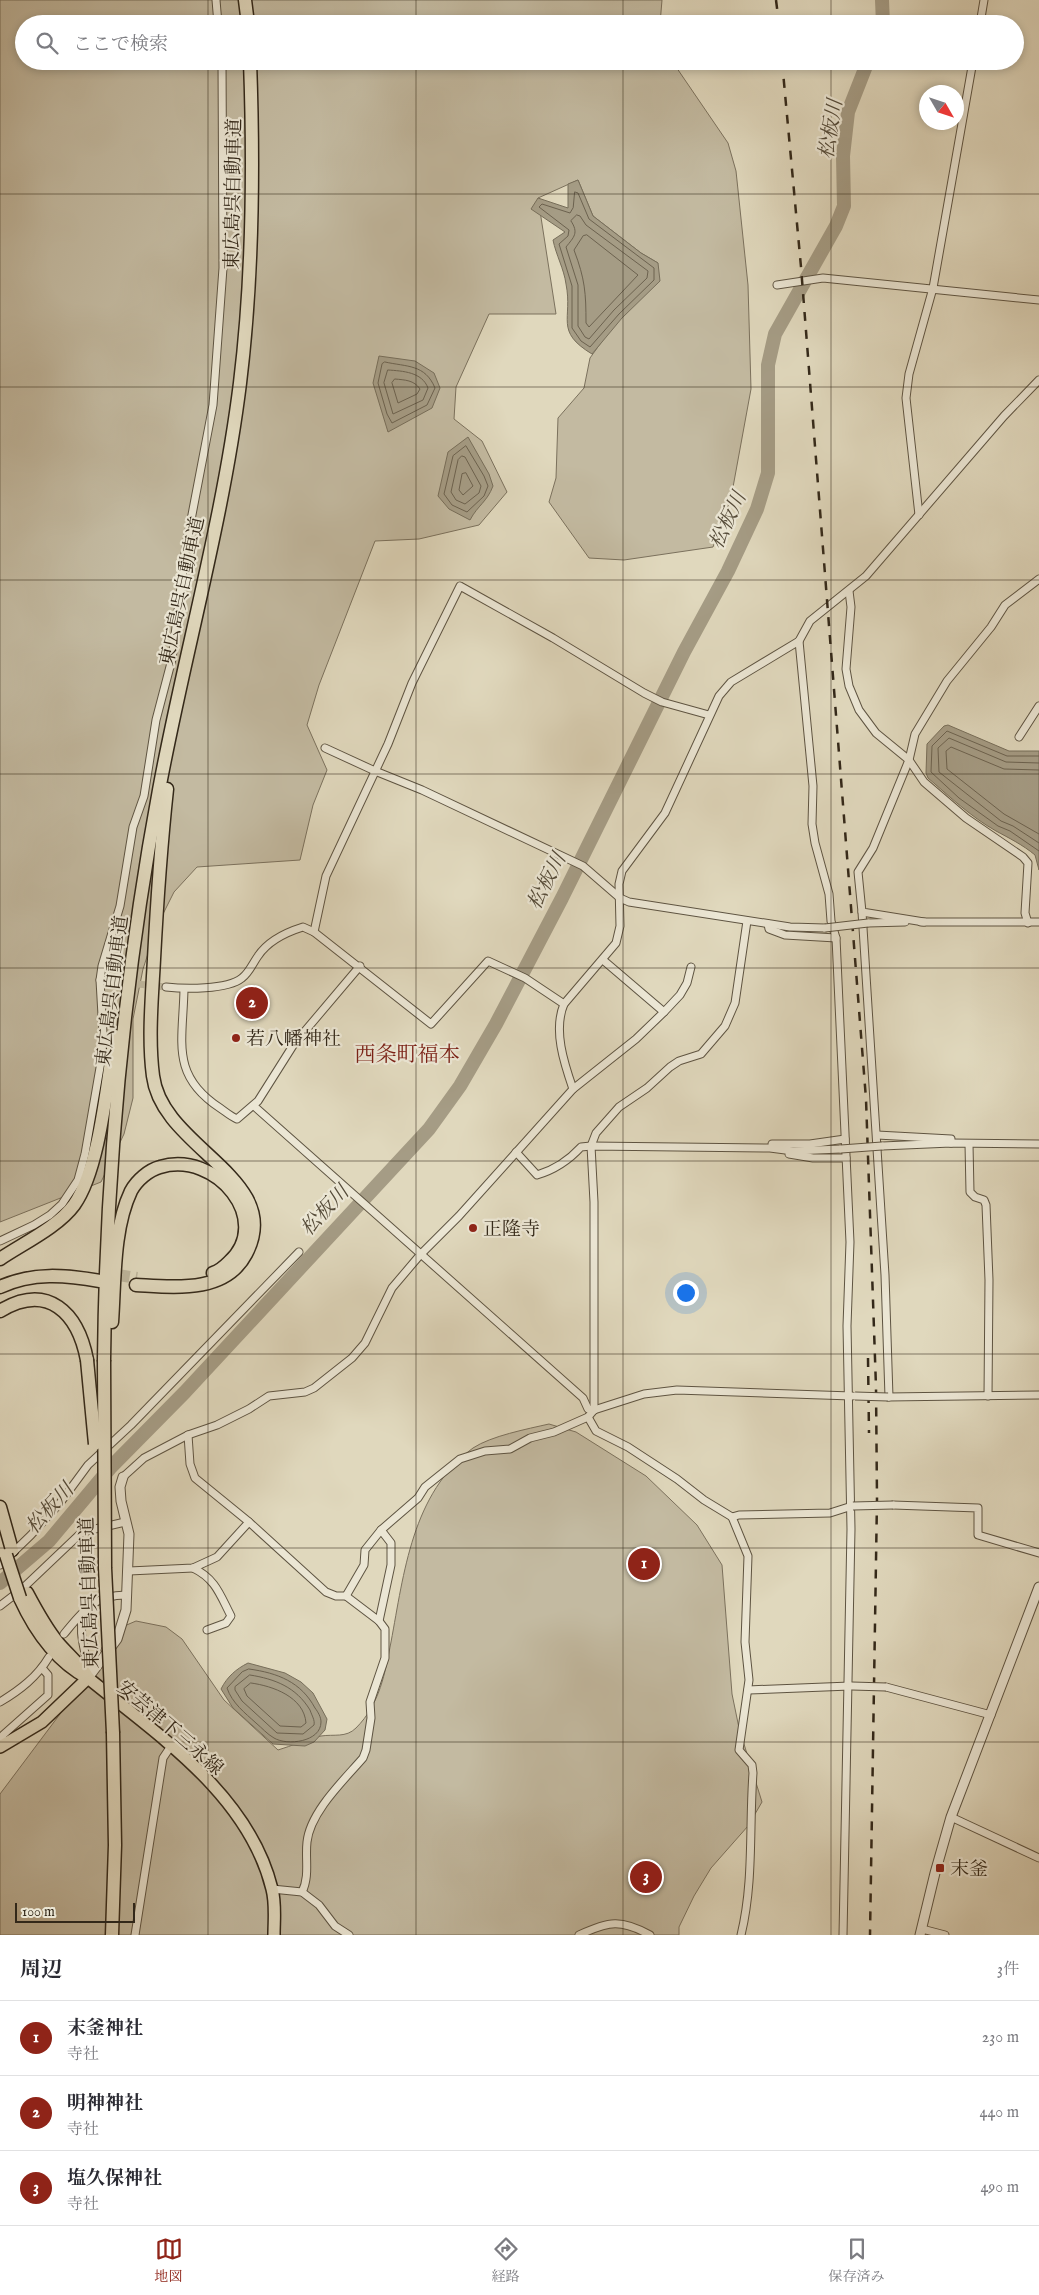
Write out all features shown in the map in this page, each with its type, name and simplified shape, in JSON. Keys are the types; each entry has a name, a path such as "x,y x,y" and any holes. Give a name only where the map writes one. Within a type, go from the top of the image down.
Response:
{"highway":[{"path":"246,0 247,15"},
{"name":"東広島呉自動車道","path":"112,1935 115,1845 113,1733 105,1568 102,1420 106,1360 106,1262 113,1147 124,1019 159,792 179,689 210,549 240,386 248,295 251,222 253,128 250,70"},
{"path":"106,1360 119,1231 132,1190 142,1177 156,1168 171,1164 192,1165 213,1173 228,1186 238,1200 242,1213 244,1236 240,1248 233,1258 219,1271 199,1278 136,1282 182,1288 221,1278 234,1269 244,1257 251,1244 253,1226 252,1210 243,1191 224,1169 173,1122 159,1101 153,1077 153,980 160,855 179,689"},
{"path":"0,1259 60,1220 73,1206 83,1189 91,1168 119,1015 135,945"},
{"path":"0,1280 24,1272 44,1269 100,1277 39,1276 18,1280 0,1288"},
{"path":"0,1311 14,1302 29,1299 44,1300 58,1306 69,1315 77,1327 87,1360 105,1568"},
{"path":"0,1506 6,1557"},
{"path":"0,1535 6,1557 23,1596 28,1617 45,1641 68,1666 88,1678"}],"main road":[{"name":"安芸津下三永線","path":"88,1678 198,1770 229,1804 260,1851 272,1889 274,1935"},
{"path":"0,1746 42,1722 88,1678"}],"street":[{"path":"216,0 217,15"},
{"path":"982,15 984,0"},
{"path":"0,1241 50,1215 70,1194 78,1180 85,1154 102,1056 103,1033 100,980 102,966 120,906 133,827 144,796 156,720 172,659 186,546 213,405 223,268 222,70"},
{"path":"919,515 906,398 909,374 933,288 972,70"},
{"path":"777,285 823,278 1039,300"},
{"path":"572,1089 562,1057 560,1013 564,1004 616,943 620,926 619,884 622,871 665,813 719,696 731,682 799,641 810,621 866,576 1004,416 1039,380"},
{"path":"888,1397 885,1275 877,1135 858,872 873,848 909,760 915,734 947,681 991,627 1005,605 1039,579"},
{"path":"314,932 326,876 375,771 412,683 460,586 553,638 644,694 662,702 709,715"},
{"path":"848,591 851,607 846,669 849,686 859,710 876,733 909,760 924,782 966,818 1023,857 1028,863 1025,913 1028,923"},
{"path":"799,641 813,786 812,824 814,843 829,894 831,921 836,938 850,1242 847,1326 852,1396 850,1687 843,1935"},
{"path":"1019,737 1039,706"},
{"path":"325,748 422,790 583,866 620,898 629,902 790,927 825,928 868,923 1039,922"},
{"path":"609,887 619,884"},
{"path":"862,912 924,922"},
{"path":"346,1596 364,1565 365,1550 381,1530 418,1498 425,1487 460,1459 485,1450 510,1449 530,1438 554,1432 588,1417 594,1410 594,1202 591,1146 596,1133 620,1107 678,1061 701,1054 726,1026 735,1003 747,921"},
{"path":"768,924 770,929 784,935 836,938"},
{"path":"166,987 184,989 242,978 259,954 271,942 290,931 303,927 314,932 360,966 431,1024 488,961 525,978 564,1004"},
{"path":"603,960 664,1012"},
{"path":"184,989 183,1053 185,1070 191,1082 209,1102 237,1119 254,1106 294,1044 360,966"},
{"path":"88,1678 117,1640 126,1610 130,1534 125,1522 121,1502 120,1487 124,1476 144,1458 188,1435 217,1425 269,1396 305,1392 329,1377 352,1358 364,1343 392,1288 420,1255 572,1089 636,1038 680,995 687,983 691,967"},
{"path":"100,980 117,982"},
{"path":"254,1106 364,1206 583,1398 588,1410 594,1410 644,1394 677,1390 888,1397 1039,1395"},
{"path":"877,1135 951,1139 951,1143"},
{"path":"770,1148 772,1144 810,1144 845,1139"},
{"path":"516,1152 537,1175 568,1162 581,1147 591,1146 770,1148 794,1151 951,1143 1039,1144"},
{"path":"969,1144 970,1192 975,1197 984,1200 986,1205 989,1280 988,1396"},
{"path":"770,1148 813,1158 846,1158"},
{"path":"6,1557 31,1535 60,1503 88,1466 131,1425 298,1252"},
{"path":"588,1417 596,1431 628,1447 677,1479 704,1500 732,1517 748,1556 745,1602 748,1690 739,1750 752,1765 753,1773 749,1888 741,1935"},
{"path":"188,1435 190,1464 195,1478 249,1522 326,1592 336,1596 346,1596 379,1620 385,1629 385,1658 370,1702 371,1718 366,1750 362,1758 321,1808 313,1824 307,1840 306,1884 302,1892"},
{"path":"732,1517 739,1515 830,1513 851,1506 893,1505 978,1508 978,1535 1039,1553"},
{"path":"0,1606 22,1589 82,1532 125,1522"},
{"path":"129,1571 193,1568 216,1558 249,1522"},
{"path":"379,1620 390,1565 391,1543 381,1530"},
{"path":"193,1568 207,1575 214,1582 231,1616 226,1623 207,1630"},
{"path":"945,1935 921,1932 935,1873 951,1817 1038,1589"},
{"path":"64,1634 83,1612 96,1601 104,1596 126,1595"},
{"path":"83,1612 80,1638 86,1652 88,1678"},
{"path":"0,1702 28,1682 42,1668 49,1657"},
{"path":"0,1746 3,1735 48,1695 48,1675 42,1668"},
{"path":"748,1690 886,1687 991,1715"},
{"path":"135,1935 163,1758 171,1746"},
{"path":"951,1817 1039,1858"},
{"path":"272,1889 302,1892 319,1905 334,1926 350,1935"},
{"path":"579,1935 602,1924 618,1922 628,1924 650,1935"}],"shaded area":[{"path":"0,0 662,0 661,15 15,15 15,70 678,70 728,143 736,171 748,285 751,389 731,498 713,547 624,560 589,558 549,502 556,478 558,418 584,388 590,358 658,263 641,253 593,216 578,180 538,198 556,314 489,314 456,387 454,419 482,441 507,492 479,525 419,539 375,541 319,685 307,725 327,770 313,805 300,860 197,867 174,892 157,926 143,969 133,1019 133,1098 124,1134 101,1182 0,1222"},
{"path":"549,1424 576,1432 646,1476 697,1525 722,1565 732,1694 739,1728 762,1802 748,1826 711,1868 694,1896 679,1927 679,1935 0,1935 0,1794 72,1698 104,1644 122,1627 136,1621 166,1627 182,1639 224,1700 278,1750 315,1737 348,1733 356,1728 364,1719 371,1709 380,1688 414,1536 436,1488 452,1466 473,1448 510,1433"}],"water":[{"path":"578,180 593,216 641,253 658,263 660,281 622,318 592,354 580,346 573,338 567,324 568,296 566,284 553,240 565,232 531,209 538,198 568,208 568,184"},
{"path":"379,356 415,361 434,373 440,388 432,408 388,432 373,383"},
{"path":"468,437 489,474 493,486 470,520 449,509 438,496 448,452"},
{"path":"948,725 1009,751 1039,751 1039,870 1035,855 978,819 928,778 926,773 927,744 944,726"},
{"path":"248,1663 285,1673 301,1682 313,1693 327,1719 325,1730 314,1742 305,1746 273,1744 233,1708 221,1689 232,1674"}],"waterway":[{"name":"松板川","path":"882,0 883,15"},
{"name":"松板川","path":"0,1583 49,1541 111,1467 185,1392 429,1129 460,1086 496,1024 562,898 684,652 728,571 757,509 768,473 768,365 775,334 836,226 844,206 843,156 848,112 864,70"}],"tunnel":[{"path":"117,982 166,987"},
{"path":"100,1272 137,1278"}],"railway":[{"path":"776,0 778,15"},
{"path":"783,70 801,267 866,1099 876,1387 877,1499 870,1935"},
{"path":"868,1358 869,1433"}],"place":[{"name":"明神神社","path":"252,1003"},
{"name":"若八幡神社","path":"236,1038"},
{"name":"正隆寺","path":"473,1228"},
{"name":"末釜神社","path":"644,1564"},
{"name":"末釜","path":"940,1868"},
{"name":"塩久保神社","path":"646,1877"}],"district":[{"name":"西条町福本","path":"407,1054"}]}
